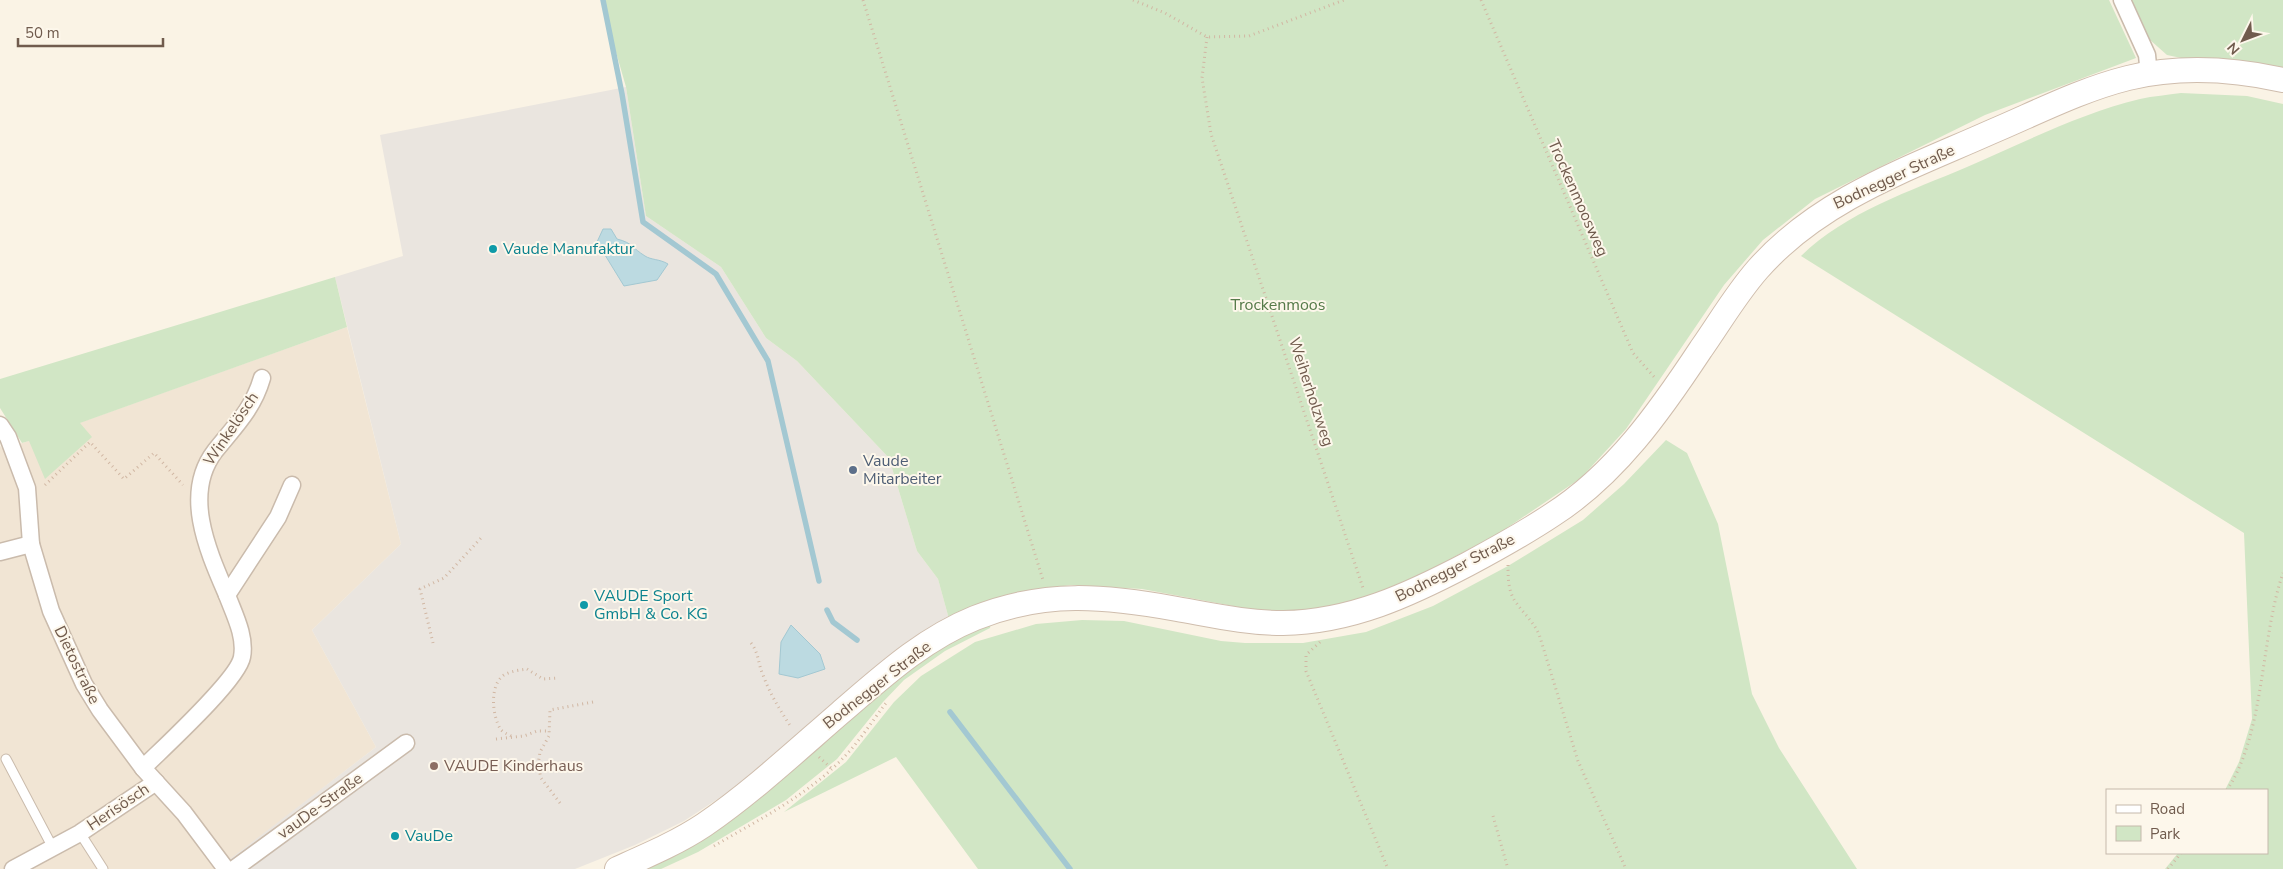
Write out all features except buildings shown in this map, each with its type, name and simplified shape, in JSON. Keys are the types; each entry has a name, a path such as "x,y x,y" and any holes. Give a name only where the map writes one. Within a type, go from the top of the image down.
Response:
{"main road":[{"name":"Bodnegger Straße","path":"617,869 652,854 704,824 768,774 893,668 927,644 976,618 1024,603 1048,598 1102,597 1215,616 1279,623 1319,620 1371,608 1413,593 1502,546 1554,514 1615,462 1655,417 1733,300 1756,271 1783,242 1828,208 1876,183 2074,96 2129,78 2173,72 2226,71 2283,80"}],"street":[{"path":"2122,0 2147,55 2149,75"},
{"name":"Winkelösch","path":"143,768 223,686 242,659 242,638 206,540 198,502 201,475 213,454 256,397 262,378"},
{"name":"Dietostraße","path":"0,425 14,452 26,488 31,544 51,611 84,684 100,710 143,768 184,813 226,869"},
{"path":"227,595 278,517 292,485"},
{"path":"0,552 31,544"},
{"name":"vauDe-Straße","path":"234,869 406,743"},
{"name":"Herisösch","path":"13,869 80,833 156,782"}],"lane":[{"path":"6,759 53,848"},
{"name":"Herisösch","path":"80,833 103,869"}],"path":[{"path":"864,0 1048,598"},
{"path":"1134,0 1165,13 1207,37 1249,36 1344,0"},
{"name":"Trockenmoosweg","path":"1481,0 1633,353 1671,394"},
{"name":"Weiherholzweg","path":"1207,37 1202,78 1211,134 1371,608"},
{"path":"26,488 43,486 90,442 124,479 154,453 198,502"},
{"path":"433,643 420,589 444,578 480,538"},
{"path":"1500,566 1508,562 1508,580 1514,600 1532,620 1539,634 1578,760 1626,869"},
{"path":"2227,789 2249,740 2271,617 2283,573"},
{"path":"1325,636 1306,655 1306,671 1388,869"},
{"path":"751,643 756,650 762,673 773,701 791,727"},
{"path":"511,736 502,731 497,720 494,704 495,690 498,682 504,675 527,669 543,679 558,678"},
{"path":"710,849 790,801 832,768 847,754 888,701"},
{"path":"560,803 541,778 538,765 540,752 550,731 550,710 593,702"},
{"path":"496,739 524,736 537,731 550,731"},
{"path":"818,756 832,768"},
{"path":"1493,816 1508,869"},
{"path":"2168,869 2180,854"}],"shaded area":[{"path":"626,87 646,216 721,267 766,338 797,361 889,458 917,551 938,579 949,619 826,710 736,787 684,821 635,845 575,869 236,869 230,859 376,747 312,630 401,544 335,277 403,256 380,135"},
{"path":"347,327 401,544 312,630 376,747 231,859 236,869 0,869 0,446 3,449 29,441"}],"green space":[{"name":"Trockenmoos","path":"601,0 2109,0 2136,58 1985,115 1815,199 1763,240 1724,285 1626,429 1581,478 1498,534 1412,579 1358,601 1303,612 1249,609 1142,589 1071,585 1021,592 949,619 938,579 917,551 889,458 797,361 766,338 721,267 646,216 626,87"},
{"path":"2127,0 2283,0 2283,71 2167,55 2149,39 2145,39"},
{"path":"2181,93 2247,96 2283,104 2283,869 2165,869 2177,854 2268,854 2268,789 2226,789 2239,762 2252,719 2244,533 1801,256 1838,227 1880,204 2052,129 2096,112 2145,98"},
{"path":"335,277 347,327 80,423 92,437 45,479 29,441 22,443 0,408 0,379"},
{"path":"1666,440 1687,453 1718,524 1752,694 1779,748 1857,869 978,869 896,757 784,812 846,762 894,702 921,676 975,642 1036,624 1082,620 1124,621 1221,641 1245,643 1303,643 1366,632 1433,606 1508,566 1583,520 1624,484"},
{"path":"991,623 990,628 945,651 904,680 883,702 837,759 786,800 698,852 661,869 646,869 667,859 712,830 929,653 978,627"}],"water":[{"path":"603,229 611,229 617,239 629,244 647,257 668,264 657,280 624,286 597,242"},
{"path":"791,625 820,654 825,669 798,678 779,674 781,642"}],"waterway":[{"path":"603,0 622,94 643,222 716,274 768,361 819,581"},
{"path":"827,610 833,622 857,640"},
{"path":"950,712 1070,869"}],"place":[{"name":"Vaude Manufaktur","path":"493,249"},
{"name":"Vaude Mitarbeiter","path":"853,470"},
{"name":"VAUDE Sport GmbH & Co. KG","path":"584,605"},
{"name":"VAUDE Kinderhaus","path":"434,766"},
{"name":"VauDe","path":"395,836"}]}
